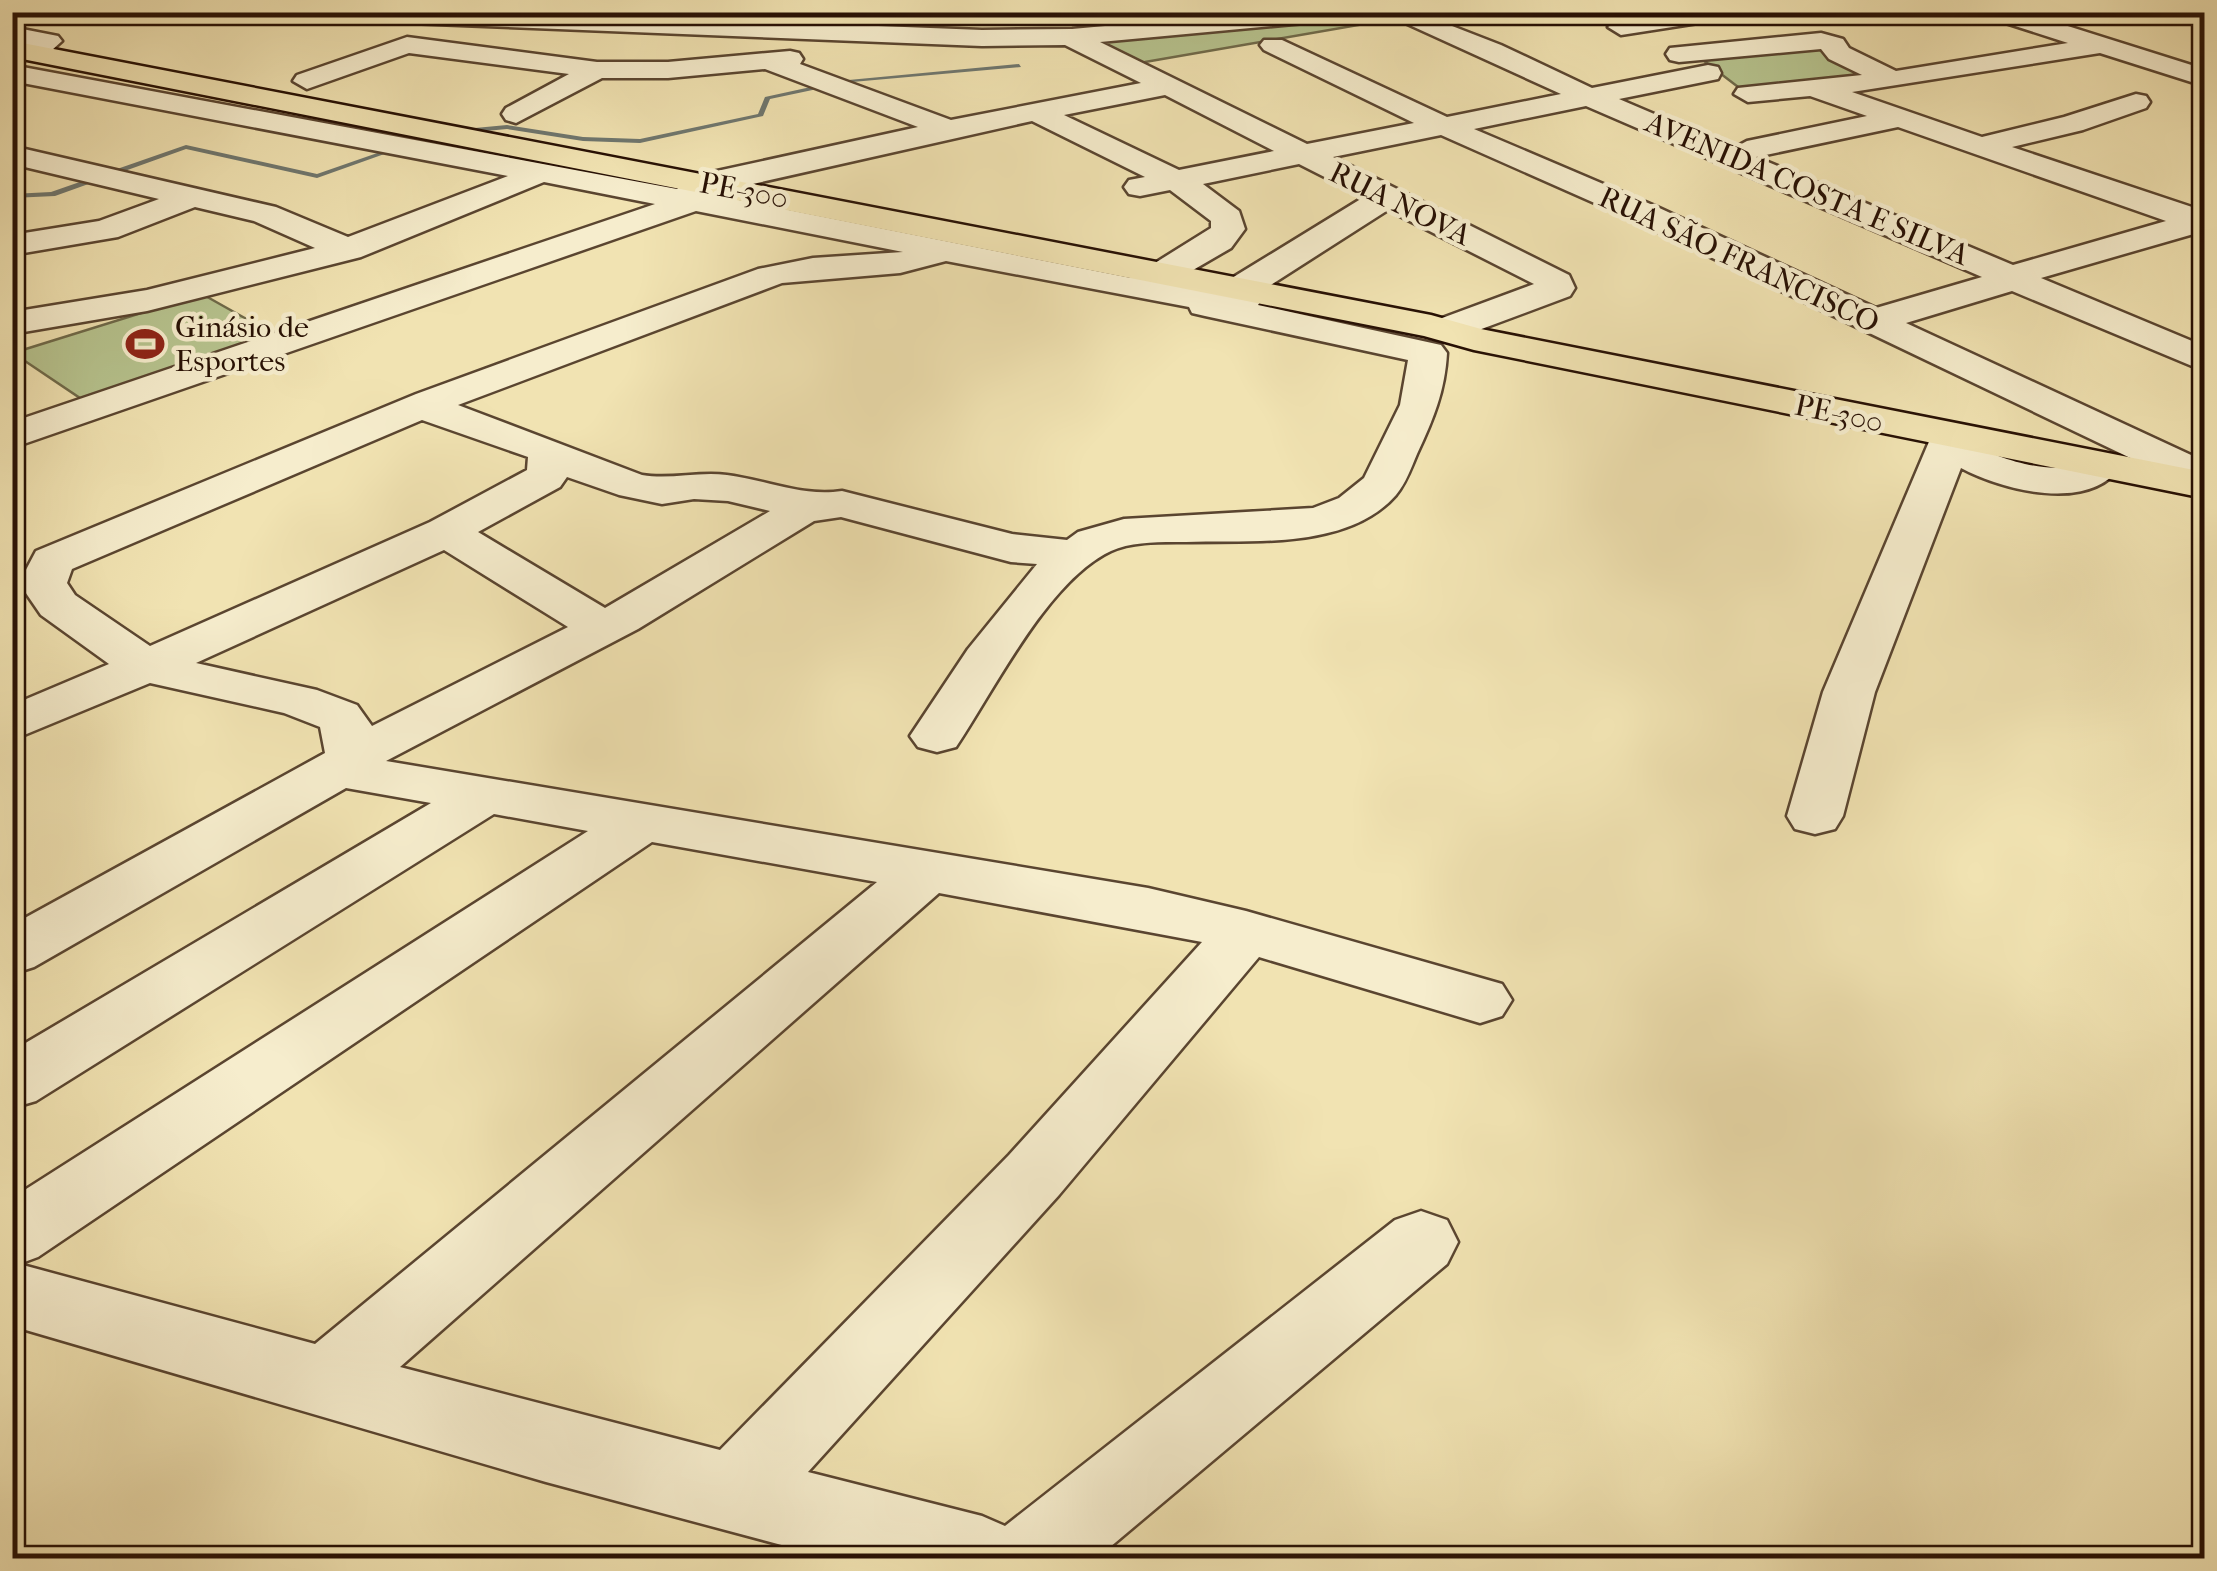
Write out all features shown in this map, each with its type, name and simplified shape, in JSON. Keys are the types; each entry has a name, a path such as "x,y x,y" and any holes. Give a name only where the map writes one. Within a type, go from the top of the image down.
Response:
{"main road":[{"name":"PE-300","path":"17,54 145,84 700,193"},
{"name":"PE-300","path":"17,54 1153,284 1241,296 1442,339 1460,334 1950,441"},
{"path":"2100,466 2204,485"}],"street":[{"path":"12,27 51,12"},
{"path":"307,12 595,24 679,19 982,38 1070,38 1230,18 1348,12"},
{"path":"1040,12 1048,25 1070,38"},
{"path":"1401,16 1454,14"},
{"name":"AVENIDA COSTA E SILVA","path":"1454,14 1508,49 1600,92 2024,274 2202,344"},
{"path":"1621,27 1704,14 1764,44"},
{"name":"RUA SÃO FRANCISCO","path":"1401,16 1264,46 1644,214 2204,477"},
{"name":"AVENIDA COSTA E SILVA","path":"1401,16 1508,49"},
{"path":"1988,23 2036,25 2086,18"},
{"path":"595,24 605,40 644,70"},
{"path":"2036,25 2204,78"},
{"path":"307,81 400,46 596,70 644,70 982,38"},
{"name":"RUA NOVA","path":"1070,38 1134,69 1178,73 1300,155 1558,282 1557,288 1460,334"},
{"path":"1893,80 1838,53 1834,44 1809,41 1679,54 1748,94 1896,119 1985,144 2073,124 2136,102"},
{"path":"1806,101 1848,86 2098,46"},
{"path":"1838,53 1890,47"},
{"path":"17,54 96,90 536,174 700,193 940,250 1153,284 1428,353 1426,392 1380,487 1354,508 1310,520 1240,530 1126,533 1096,540 1072,554 1001,639 938,736"},
{"path":"768,61 950,129"},
{"path":"516,114 596,70"},
{"path":"14,432 494,268 700,193 950,129 1027,115 1178,73"},
{"path":"1140,187 1708,73"},
{"path":"38,107 96,90 145,84"},
{"path":"1848,86 1985,144 2202,222"},
{"name":"AVENIDA COSTA E SILVA","path":"1600,92 1747,150 2024,274"},
{"path":"1027,115 1171,180 1219,209 1230,224 1224,237 1153,284"},
{"path":"1027,115 1224,237"},
{"path":"1747,150 1896,119"},
{"path":"12,155 264,214 350,250"},
{"path":"12,324 117,310 350,250 461,210 536,174"},
{"path":"1241,296 1386,197"},
{"path":"12,244 106,230 193,198"},
{"path":"1869,322 2202,222"},
{"path":"398,233 494,268"},
{"path":"345,763 350,732 339,716 298,701 146,667 58,604 32,570 421,406 797,267 902,262 940,250"},
{"path":"24,703 146,667 446,532 545,478 551,465 547,450 499,430 421,406"},
{"path":"1816,816 1849,692 1950,441 1988,468 2040,480 2077,478 2100,466"},
{"path":"549,457 634,486 662,490 694,486 728,488 816,508"},
{"path":"12,952 345,763 604,628 802,510 842,504 1011,548 1072,554"},
{"path":"446,532 604,628"},
{"path":"345,763 484,796 1059,892 1246,932 1480,1000"},
{"path":"12,1083 484,796"},
{"path":"12,1236 641,823"},
{"path":"325,1382 926,872"},
{"path":"734,1494 1034,1175 1246,932"},
{"path":"1032,1558 1422,1242"},
{"path":"12,1294 734,1494 982,1558"}],"green space":[{"path":"1379,13 1393,19 1136,63 1097,44 1101,39"},
{"path":"1813,45 1878,77 1742,90 1695,54"},
{"name":"Ginásio de Esportes","path":"202,294 275,335 83,400 13,353"}],"waterway":[{"path":"969,14 977,18"},
{"path":"841,81 1019,66"},
{"path":"12,196 52,194 186,147 317,176 388,151 475,130 507,127 583,139 640,141 761,115 767,98 820,87"}],"place":[{"name":"Ginásio de Esportes","path":"145,344"}]}
